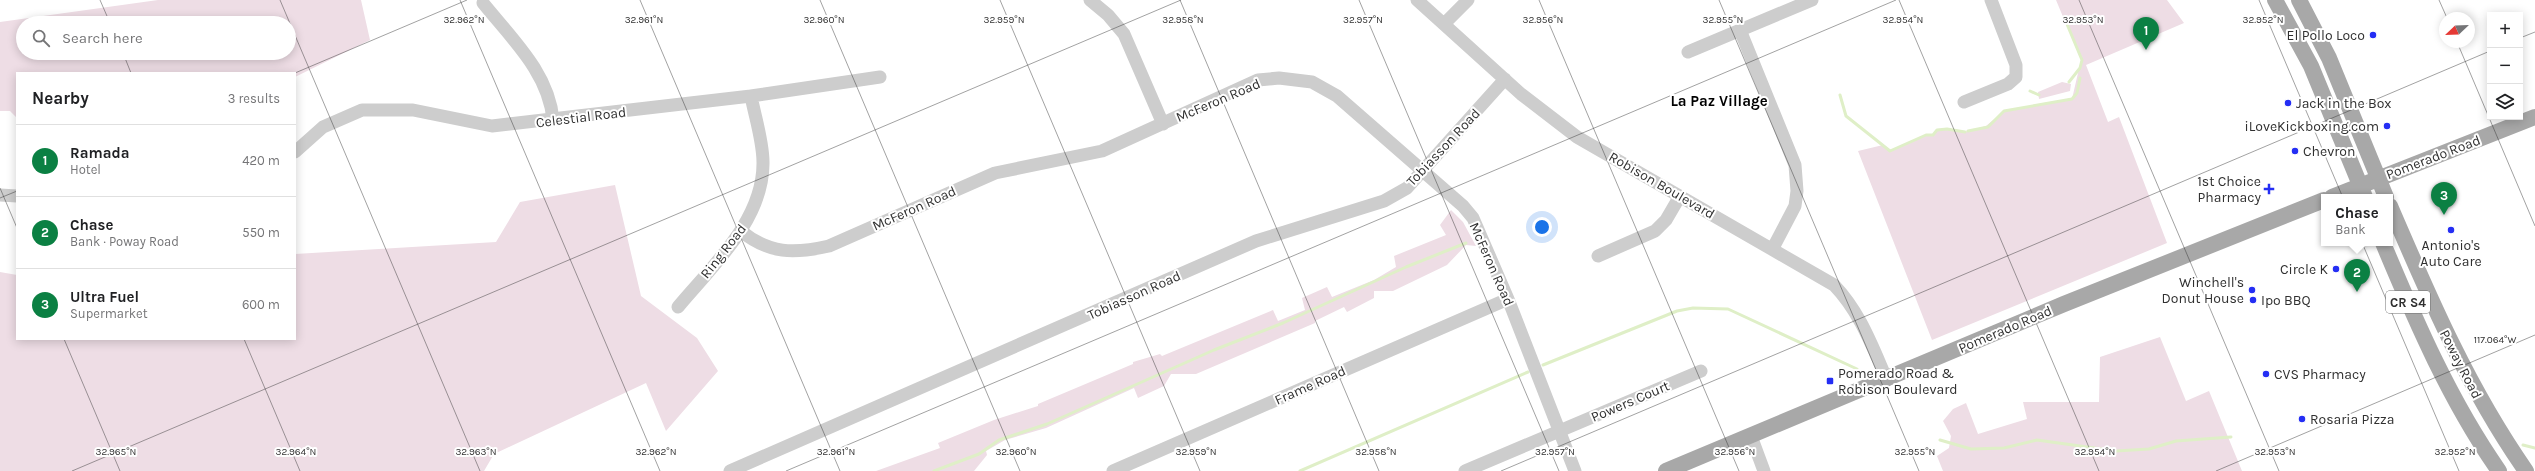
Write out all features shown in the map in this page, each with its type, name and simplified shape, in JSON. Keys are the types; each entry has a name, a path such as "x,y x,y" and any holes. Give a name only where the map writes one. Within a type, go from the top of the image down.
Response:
{"main road":[{"path":"2275,0 2311,66 2363,191"},
{"path":"2298,0 2329,58 2385,194"},
{"name":"Pomerado Road","path":"2348,194 2363,191 2379,178 2535,117"},
{"name":"Pomerado Road","path":"1666,471 1887,380 2064,304 2321,201"},
{"name":"Poway Road","path":"2393,213 2423,285 2467,376 2484,408 2526,471"},
{"name":"Poway Road","path":"2384,246 2435,359 2466,419 2500,471"}],"street":[{"path":"1090,0 1108,15 1124,34 1163,124"},
{"name":"Robison Boulevard","path":"1417,0 1505,79 1551,118 1577,137 1773,248 1834,285 1847,298 1858,315 1887,380"},
{"path":"1444,24 1468,0"},
{"path":"1688,52 1812,0"},
{"path":"1964,102 2008,84 2016,78 2016,65 1991,0"},
{"path":"483,3 531,62 542,80 552,108 553,120"},
{"path":"1740,30 1795,165 1797,191 1795,206 1773,248"},
{"name":"Celestial Road","path":"296,151 324,127 362,110 413,110 492,126 751,96 880,77"},
{"name":"McFeron Road","path":"741,231 754,242 780,251 809,250 829,246 995,172 1020,166 1092,154 1163,124 1258,80 1279,78 1312,82 1337,96 1463,206 1473,218 1508,299 1575,471"},
{"name":"Tobiasson Road","path":"730,471 1256,241 1384,201 1407,188 1505,79"},
{"name":"Ring Road","path":"678,307 741,231 758,193 763,162 751,96"},
{"path":"0,194 16,196"},
{"path":"1598,256 1655,231 1666,220 1680,196"},
{"name":"Frame Road","path":"1112,471 1508,299"},
{"name":"Powers Court","path":"1466,471 1701,371"},
{"path":"1751,436 1764,471"}],"shaded area":[{"path":"158,0 361,0 370,40 296,77 296,72 16,72 16,117 10,111 0,111 0,22 16,20 16,60 296,60 296,16 43,16"},
{"path":"2056,0 2167,0 2184,23 2086,65 2108,122 2119,117 2167,243 1932,340 1858,151 1883,145 1890,151 1926,135 1933,135 1937,130 1947,129 1965,132 1986,126 2004,111 2072,99 2081,60"},
{"path":"2062,82 2071,84 2070,91 2039,99 2038,92"},
{"path":"615,185 641,296 697,338 718,371 666,431 646,383 494,454 484,471 0,471 0,272 16,275 16,340 296,340 296,254 496,242 520,202"},
{"path":"1451,210 1463,222 1476,246 1466,245 1447,265 1393,291 1374,291 1374,298 1347,312 1344,307 1315,321 1315,323 1196,374 1171,374 1164,386 1138,398 1134,388 1046,428 1005,440 986,451 987,455 974,471 876,471 940,448 938,443 994,420 1038,406 1038,404 1133,364 1133,362 1160,354 1162,356 1273,310 1278,321 1305,310 1302,298 1327,287 1332,297 1374,280 1396,267 1394,256 1446,235 1440,225"},
{"path":"2160,337 2186,401 2209,391 2242,471 1943,471 1937,456 1949,448 1951,436 1943,421 1953,409 1966,403 1978,434 2027,419 2023,402 2099,402 2100,357"}],"waterway":[{"path":"2064,17 2082,60 2080,68 2069,82"},
{"path":"1968,131 1988,127 2004,111 2072,99 2077,93 2080,78"},
{"path":"2030,91 2039,95"},
{"path":"1840,95 1846,116 1890,151 1926,135 1933,135 1937,130 1947,129 1965,132"},
{"path":"934,471 979,454 999,440 1047,424 1214,350 1283,323 1406,267 1466,243"},
{"path":"1543,365 1677,311 1693,308 1728,309 1857,369"},
{"path":"1300,471 1528,372"},
{"path":"1940,440 1971,449 2004,448 2037,440 2116,451 2149,449 2176,441 2231,437"},
{"path":"2523,445 2535,448"}],"place":[{"name":"El Pollo Loco","path":"2373,35"},
{"name":"Ramada","path":"2146,50"},
{"name":"Jack in the Box","path":"2288,103"},
{"name":"iLoveKickboxing.com","path":"2387,126"},
{"name":"Chevron","path":"2295,151"},
{"name":"1st Choice Pharmacy","path":"2269,189"},
{"name":"Ultra Fuel","path":"2444,215"},
{"name":"Antonio's Auto Care","path":"2451,230"},
{"name":"Circle K","path":"2336,269"},
{"name":"Winchell's Donut House","path":"2252,290"},
{"name":"Chase","path":"2357,292"},
{"name":"Ipo BBQ","path":"2253,300"},
{"name":"CVS Pharmacy","path":"2266,374"},
{"name":"Pomerado Road & Robison Boulevard","path":"1830,381"},
{"name":"Rosaria Pizza","path":"2302,419"}],"district":[{"name":"La Paz Village","path":"1719,101"}]}
